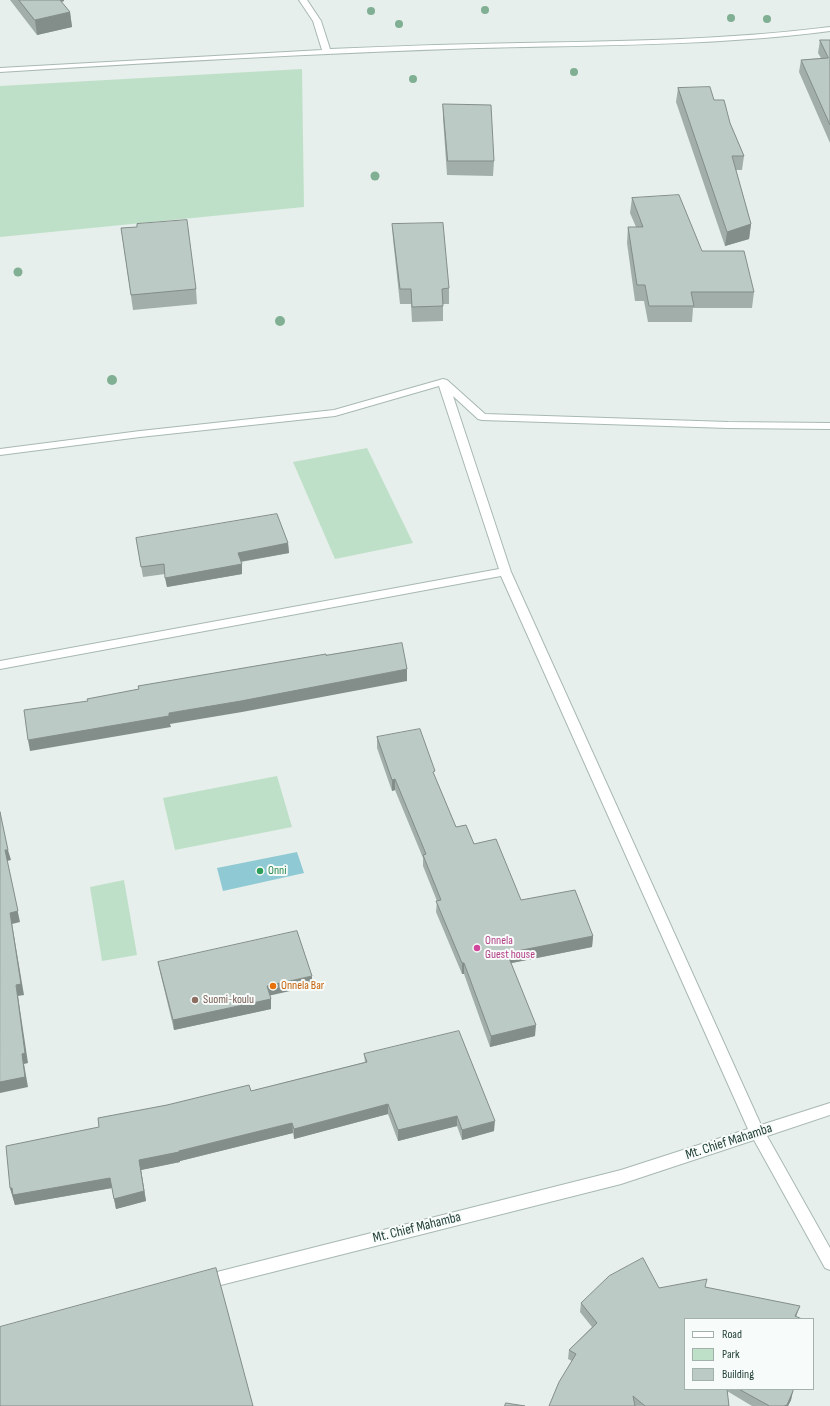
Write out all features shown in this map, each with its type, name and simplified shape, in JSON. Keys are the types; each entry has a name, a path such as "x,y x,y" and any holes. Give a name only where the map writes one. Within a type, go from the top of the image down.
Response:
{"street":[{"path":"303,0 317,21 327,51"},
{"path":"0,70 327,51 712,39 830,29"},
{"path":"443,382 482,417 728,425 830,426"},
{"path":"0,452 140,434 335,414 443,382"},
{"path":"443,382 505,572 757,1132 830,1263"},
{"path":"0,664 505,572"},
{"name":"Mt. Chief Mahamba","path":"192,1286 621,1177 830,1109"}],"green space":[{"path":"302,69 304,207 0,237 0,86"},
{"path":"367,448 413,543 335,559 293,462"},
{"path":"277,776 292,827 175,850 163,798"},
{"path":"124,880 137,955 102,961 90,887"}],"water":[{"name":"Onni","path":"297,852 304,873 223,891 217,868"}],"building":[{"path":"19,0 60,0 70,12 35,20"},
{"path":"820,40 830,40 830,125 801,60 828,58"},
{"path":"710,87 714,100 724,100 730,123 744,156 732,156 751,224 727,232 678,88"},
{"path":"443,104 491,105 494,161 448,161"},
{"path":"679,195 702,251 744,251 754,292 691,292 694,306 649,306 645,285 637,285 628,227 643,227 632,198"},
{"path":"187,220 196,289 131,295 121,228 137,227 137,224"},
{"path":"443,223 449,288 442,289 443,306 412,307 411,289 400,289 392,224"},
{"path":"277,514 288,543 238,553 242,564 165,578 164,564 141,567 136,538"},
{"path":"402,643 407,669 241,701 169,713 169,716 28,740 24,710 88,701 87,699 139,689 138,686 326,654"},
{"path":"420,729 435,771 433,772 456,827 466,825 474,844 496,839 521,900 575,890 593,936 507,953 536,1025 491,1036 464,963 462,963 436,901 441,900 423,855 426,854 395,779 392,780 377,737"},
{"path":"0,812 8,850 5,850 18,911 10,913 21,984 16,985 25,1053 22,1054 25,1077 0,1082"},
{"path":"297,931 312,976 267,986 271,999 173,1020 158,962"},
{"path":"459,1031 495,1121 462,1130 457,1116 398,1130 388,1104 294,1129 292,1123 179,1152 139,1160 144,1191 114,1199 110,1178 13,1195 12,1188 10,1188 6,1146 99,1127 98,1118 167,1105 249,1085 251,1091 367,1062 364,1054"},
{"path":"643,1258 659,1288 707,1279 705,1287 800,1306 795,1316 800,1318 684,1318 684,1390 727,1390 729,1406 645,1406 633,1396 635,1406 549,1406 559,1382 576,1354 569,1350 597,1323 581,1303 609,1276"},
{"path":"216,1268 253,1406 0,1406 0,1327"},
{"path":"741,1390 793,1390 787,1405 770,1406"},
{"path":"506,1403 525,1406 505,1406"}],"place":[{"name":"Onni","path":"260,871"},
{"name":"Onnela Guest house","path":"477,948"},
{"name":"Onnela Bar","path":"273,986"},
{"name":"Suomi-koulu","path":"195,1000"}]}
